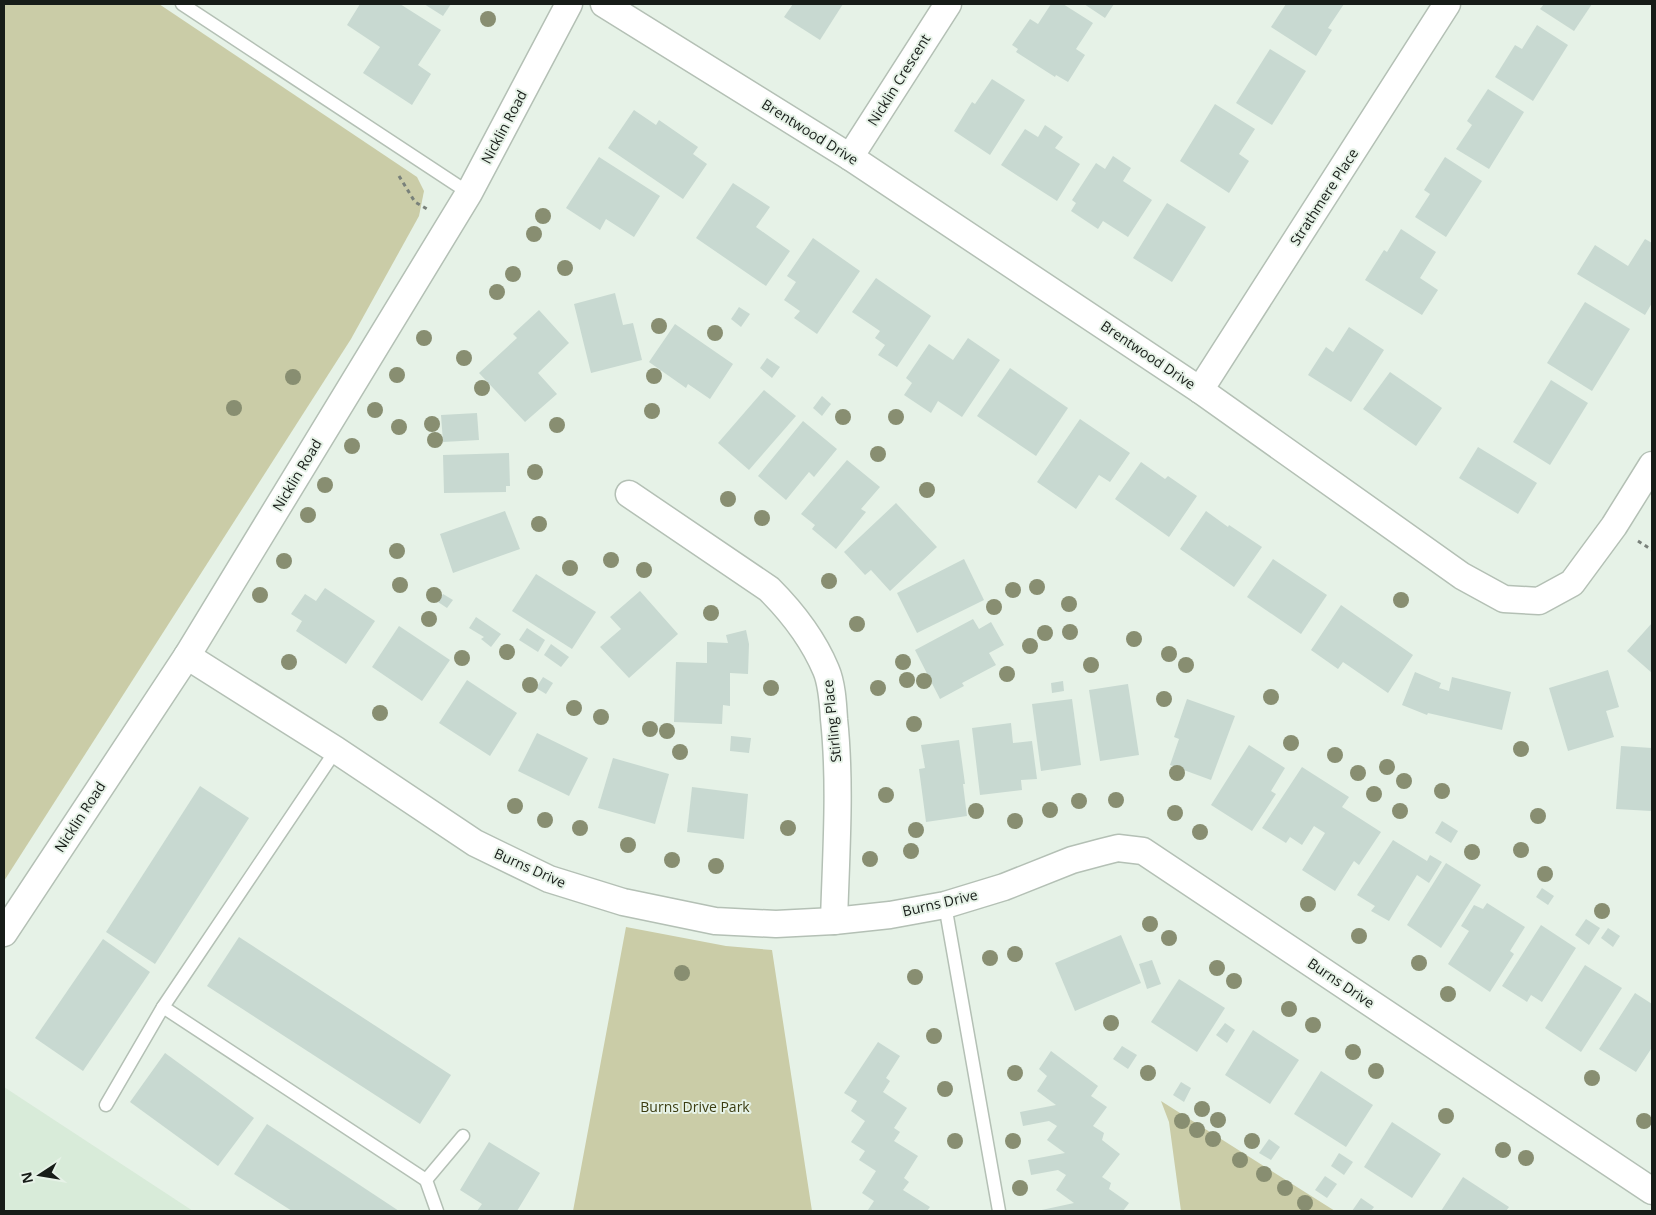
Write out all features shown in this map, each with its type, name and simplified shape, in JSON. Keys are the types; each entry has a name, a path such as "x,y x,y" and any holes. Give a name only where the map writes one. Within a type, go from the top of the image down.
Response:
{"street":[{"name":"Nicklin Road","path":"4,933 187,656 469,194 569,4"},
{"name":"Brentwood Drive","path":"604,4 850,157 1200,390 1462,576 1504,599 1539,601 1572,583 1614,526 1652,465"},
{"name":"Nicklin Crescent","path":"850,157 948,4"},
{"name":"Strathmere Place","path":"1200,390 1448,4"},
{"name":"Stirling Place","path":"629,494 769,589 788,608 808,637 826,671 833,704 837,748 834,921"},
{"name":"Burns Drive","path":"187,656 336,750 475,843 548,879 623,902 715,921 776,924 834,921 890,915 945,905 1004,887 1072,860 1118,848 1143,851 1652,1191"}],"lane":[{"path":"182,4 469,194"},
{"path":"106,1105 162,1007 336,750"},
{"path":"945,905 999,1211"},
{"path":"162,1007 426,1180 437,1211"},
{"path":"426,1180 463,1136"}],"shaded area":[{"path":"4,1087 193,1211 4,1211"}],"green space":[{"path":"4,4 159,4 417,177 424,191 419,216 351,339 4,881"},
{"name":"Burns Drive Park","path":"626,927 726,946 772,950 812,1211 573,1211"},
{"path":"1161,1101 1335,1211 1181,1211 1169,1122"}],"building":[{"path":"360,4 400,4 441,30 418,65 431,74 412,105 363,73 380,47 347,25"},
{"path":"424,4 451,4 443,16"},
{"path":"793,4 843,4 820,40 784,17"},
{"path":"1051,4 1063,4 1093,23 1076,49 1085,55 1068,82 1056,75 1055,77 1016,52 1018,49 1012,45 1030,19 1038,24"},
{"path":"1084,4 1114,4 1105,18"},
{"path":"1286,4 1344,4 1328,28 1332,30 1316,56 1271,27"},
{"path":"1544,4 1592,4 1574,31 1540,9"},
{"path":"1537,25 1568,45 1533,101 1495,77 1515,45 1522,49"},
{"path":"1270,49 1306,71 1272,125 1236,103"},
{"path":"992,79 1025,100 990,155 954,131 972,102 975,104"},
{"path":"1488,89 1524,112 1489,169 1456,149 1472,125 1467,121"},
{"path":"1215,104 1255,129 1239,154 1249,161 1229,193 1180,161"},
{"path":"634,110 656,125 659,120 698,147 693,154 707,164 683,199 608,148"},
{"path":"1045,125 1063,137 1055,148 1080,164 1057,201 1001,165 1025,129 1038,137"},
{"path":"1113,156 1131,168 1123,181 1152,200 1128,237 1103,221 1098,229 1071,211 1076,203 1072,200 1096,163 1105,169"},
{"path":"599,157 660,196 634,237 606,219 600,230 566,208"},
{"path":"1445,157 1482,181 1446,237 1415,217 1430,194 1424,190"},
{"path":"733,183 770,207 756,227 790,251 766,286 696,238"},
{"path":"1167,203 1206,227 1172,282 1133,258"},
{"path":"1401,229 1436,252 1420,278 1438,290 1422,315 1365,280 1384,250 1387,252"},
{"path":"813,238 860,271 817,334 794,318 800,311 784,300 796,282 787,276"},
{"path":"1645,239 1652,243 1652,303 1645,315 1577,274 1595,245 1628,266"},
{"path":"876,278 931,316 897,367 878,355 885,345 875,338 880,331 852,312"},
{"path":"615,293 623,325 633,323 642,360 591,373 574,304"},
{"path":"1585,302 1630,329 1592,391 1547,363"},
{"path":"739,307 750,314 741,327 731,319"},
{"path":"539,310 569,343 538,373 557,394 525,422 479,373 517,338 513,334"},
{"path":"675,324 733,364 710,399 688,384 686,388 649,362"},
{"path":"1349,327 1384,350 1351,402 1308,375 1326,347 1333,352"},
{"path":"968,338 1000,360 962,417 938,401 931,413 904,395 912,383 906,378 929,344 953,360"},
{"path":"767,358 780,367 772,378 760,368"},
{"path":"1010,368 1068,408 1036,456 977,416"},
{"path":"1390,372 1442,408 1416,446 1363,409"},
{"path":"1551,380 1588,403 1550,465 1513,442"},
{"path":"764,390 796,416 749,470 718,443"},
{"path":"822,396 831,404 822,416 813,408"},
{"path":"477,413 479,440 443,442 441,415"},
{"path":"1080,419 1130,453 1110,482 1099,475 1076,509 1037,482"},
{"path":"803,421 837,449 814,477 809,472 786,500 758,476"},
{"path":"1478,447 1537,483 1518,514 1459,478"},
{"path":"509,453 510,486 506,486 506,492 444,493 443,455"},
{"path":"847,460 880,487 861,509 866,512 836,549 812,529 815,525 801,514"},
{"path":"1141,462 1165,479 1168,476 1197,496 1169,537 1115,499"},
{"path":"896,503 937,547 890,591 871,570 865,575 844,552"},
{"path":"505,511 520,549 453,573 440,534"},
{"path":"1206,511 1228,527 1229,525 1262,547 1234,587 1180,549"},
{"path":"964,559 984,600 917,633 897,593"},
{"path":"1273,559 1327,595 1301,634 1247,597"},
{"path":"536,574 596,612 572,649 512,611"},
{"path":"325,588 375,621 346,664 296,631 302,621 291,614 305,594 316,601"},
{"path":"640,591 678,634 629,678 600,647 621,629 610,617"},
{"path":"443,594 453,600 447,608 438,602"},
{"path":"1341,605 1413,655 1388,693 1343,662 1338,669 1311,650"},
{"path":"476,617 501,634 491,647 481,639 484,637 469,628"},
{"path":"973,619 979,629 991,622 1004,645 989,653 996,665 962,683 964,686 940,699 915,650"},
{"path":"1652,623 1652,673 1627,651"},
{"path":"399,626 450,660 422,701 372,667"},
{"path":"527,628 545,640 538,652 519,640"},
{"path":"746,630 749,644 748,674 730,673 730,706 723,705 722,724 674,722 676,662 707,663 707,642 728,643 726,635"},
{"path":"551,644 569,657 561,667 544,655"},
{"path":"1608,670 1619,707 1606,711 1614,737 1568,751 1549,688"},
{"path":"1415,672 1441,683 1439,688 1449,691 1452,677 1511,692 1502,730 1428,713 1427,715 1402,705"},
{"path":"543,677 553,683 546,694 536,688"},
{"path":"467,680 517,713 490,756 439,723"},
{"path":"1063,681 1064,691 1052,693 1051,683"},
{"path":"1128,684 1139,755 1100,761 1089,690"},
{"path":"1072,699 1081,765 1041,771 1032,704"},
{"path":"1187,699 1235,716 1211,780 1170,765 1179,739 1174,737"},
{"path":"1011,723 1013,743 1032,741 1037,779 1021,780 1022,790 980,795 972,728"},
{"path":"537,733 588,758 569,796 518,771"},
{"path":"731,736 751,738 749,753 730,751"},
{"path":"959,740 967,816 926,822 919,769 925,768 921,745"},
{"path":"1249,745 1285,768 1271,791 1276,794 1252,831 1211,805"},
{"path":"1621,746 1652,748 1651,811 1616,809"},
{"path":"613,758 669,774 655,824 598,808"},
{"path":"1302,767 1349,797 1342,807 1381,832 1359,865 1354,861 1335,891 1302,870 1325,833 1314,826 1302,845 1290,837 1286,843 1262,828"},
{"path":"200,786 249,818 155,964 106,932"},
{"path":"692,787 748,794 744,839 687,832"},
{"path":"1442,821 1458,831 1451,843 1435,833"},
{"path":"1393,840 1427,861 1430,855 1442,862 1429,883 1417,875 1389,921 1371,911 1375,906 1357,895"},
{"path":"1446,863 1481,885 1441,948 1407,925"},
{"path":"1542,888 1554,896 1548,905 1536,897"},
{"path":"1487,903 1525,927 1510,951 1514,954 1490,992 1448,964 1469,931 1461,926 1474,905 1483,909"},
{"path":"1586,919 1600,928 1589,945 1575,935"},
{"path":"1541,925 1576,948 1542,1002 1531,995 1527,1002 1502,986"},
{"path":"1608,928 1620,936 1613,947 1601,938"},
{"path":"1121,935 1141,983 1075,1011 1055,963"},
{"path":"239,937 451,1075 420,1124 207,986"},
{"path":"103,939 150,972 83,1071 35,1038"},
{"path":"1152,960 1161,984 1147,989 1139,964"},
{"path":"1585,965 1622,988 1581,1052 1545,1028"},
{"path":"1179,979 1225,1008 1197,1052 1151,1022"},
{"path":"1635,993 1652,1004 1652,1050 1636,1072 1599,1049"},
{"path":"1225,1023 1235,1030 1227,1043 1216,1035"},
{"path":"1253,1030 1299,1060 1270,1104 1225,1075"},
{"path":"878,1042 900,1056 886,1078 890,1081 883,1092 907,1108 894,1128 900,1132 894,1141 918,1156 904,1178 909,1182 903,1190 930,1207 927,1211 870,1211 868,1210 874,1201 862,1193 876,1171 859,1160 865,1151 851,1142 865,1121 851,1111 857,1101 844,1093"},
{"path":"1122,1046 1137,1055 1128,1069 1113,1059"},
{"path":"1051,1051 1098,1086 1091,1096 1107,1107 1093,1126 1104,1133 1102,1140 1120,1154 1102,1177 1111,1183 1109,1189 1129,1203 1123,1211 1037,1211 1074,1203 1056,1190 1066,1175 1058,1170 1031,1175 1028,1160 1065,1153 1047,1140 1057,1126 1049,1121 1023,1126 1020,1112 1056,1105 1037,1091 1047,1076 1039,1069"},
{"path":"165,1053 254,1118 218,1166 130,1102"},
{"path":"1321,1071 1373,1105 1346,1147 1294,1114"},
{"path":"1181,1082 1191,1088 1184,1102 1173,1095"},
{"path":"1392,1122 1441,1154 1412,1198 1364,1167"},
{"path":"267,1124 399,1211 292,1211 234,1174"},
{"path":"1269,1139 1280,1147 1271,1160 1259,1153"},
{"path":"489,1142 540,1173 517,1211 477,1211 482,1204 460,1190"},
{"path":"1339,1153 1353,1162 1344,1175 1331,1166"},
{"path":"1325,1176 1337,1184 1327,1198 1315,1190"},
{"path":"1463,1177 1509,1207 1506,1211 1441,1211"},
{"path":"1361,1198 1374,1207 1371,1211 1352,1211"}]}
